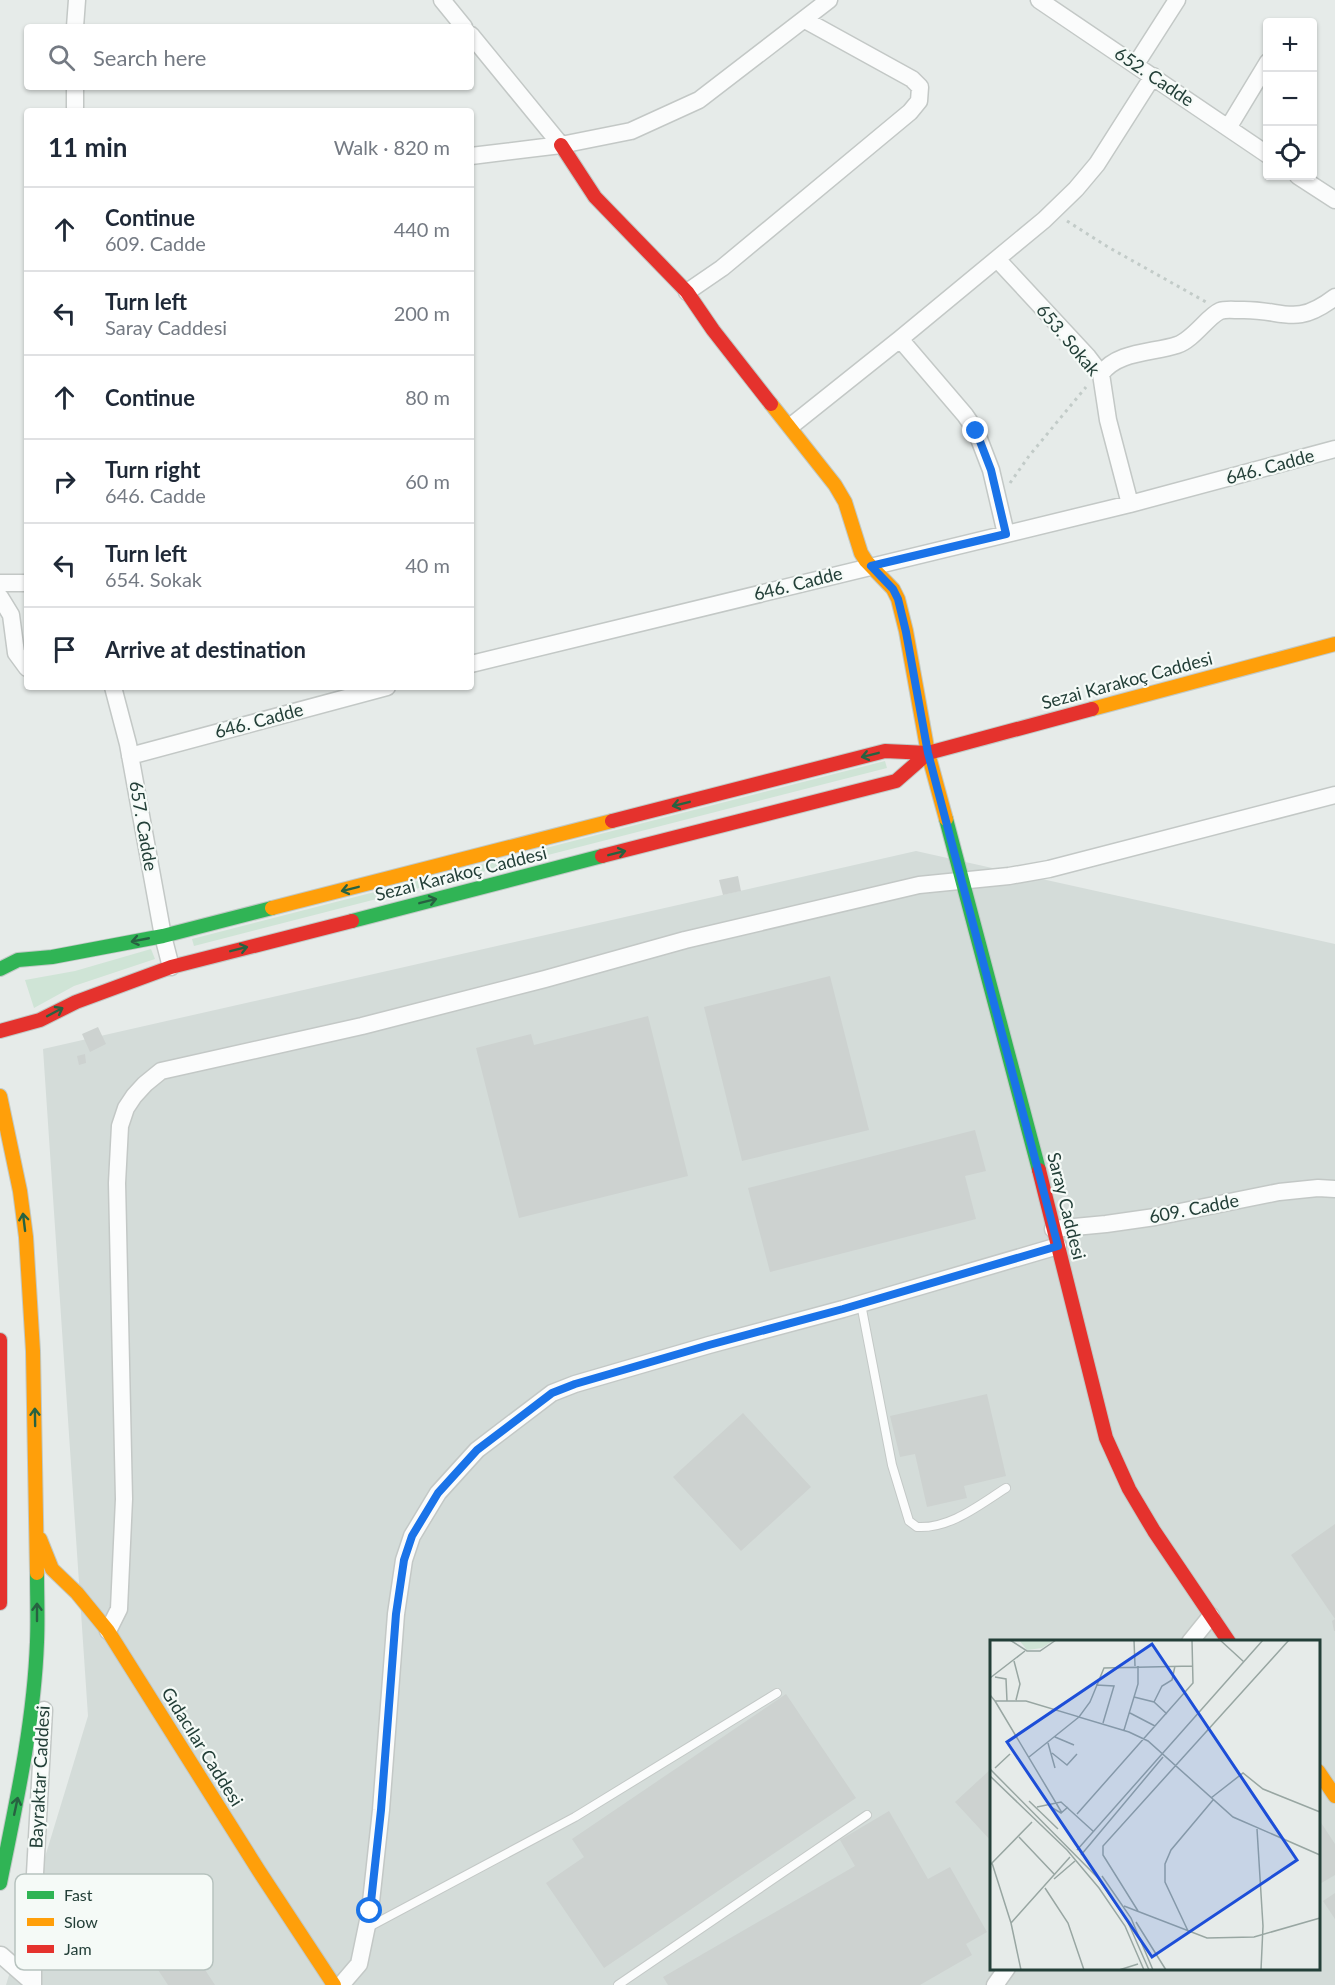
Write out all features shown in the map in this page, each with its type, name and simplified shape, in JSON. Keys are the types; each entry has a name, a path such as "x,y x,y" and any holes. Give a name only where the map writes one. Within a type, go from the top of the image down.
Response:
{"main road":[{"name":"Saray Caddesi","path":"561,145 595,197 687,292 713,330 791,426 840,493 851,516 861,553 893,589 898,599 928,753 1058,1246 1106,1438 1129,1489 1154,1531 1227,1640"},
{"name":"Sezai Karakoç Caddesi","path":"0,969 18,960 52,957 164,936 885,751 928,753 1335,644"},
{"name":"Sezai Karakoç Caddesi","path":"0,1031 40,1020 76,1002 171,967 896,781 928,753"},
{"path":"0,1096 20,1191 26,1237 33,1350 37,1533 37,1643 28,1734 0,1884"},
{"path":"0,1340 0,1603"},
{"name":"Gıdacılar Caddesi","path":"37,1533 52,1569 77,1593 108,1631 259,1871 334,1985"},
{"path":"1320,1774 1335,1796"}],"street":[{"path":"75,24 77,0"},
{"path":"442,0 462,24"},
{"path":"474,156 561,145 631,131 699,100 829,0"},
{"name":"652. Cadde","path":"1039,0 1263,152"},
{"path":"1136,64 1176,0"},
{"path":"687,292 722,268 910,112 919,101 920,87 912,79 805,20"},
{"path":"474,39 561,145"},
{"path":"1228,128 1263,70"},
{"path":"791,426 1053,212 1097,164 1153,76"},
{"path":"75,90 75,108"},
{"path":"1304,180 1335,200"},
{"name":"653. Sokak","path":"997,259 1101,374 1108,420 1130,504"},
{"path":"1101,374 1106,366 1126,357 1179,344 1220,311 1256,309 1291,316 1308,314 1335,297"},
{"path":"900,339 976,431 991,470 1006,534"},
{"name":"646. Cadde","path":"474,663 1130,504 1335,449"},
{"path":"0,583 24,583"},
{"path":"0,597 11,615 16,653 24,664"},
{"name":"657. Cadde","path":"114,690 130,756 171,967"},
{"name":"646. Cadde","path":"130,756 376,690"},
{"path":"108,1631 119,1609 124,1499 117,1183 120,1126 126,1108 145,1084 161,1071 372,1023 545,979 685,940 919,885 1009,876 1049,868 1335,795"},
{"name":"609. Cadde","path":"1053,1229 1155,1217 1279,1192 1318,1188 1335,1189"},
{"path":"341,1985 359,1964 366,1929 381,1810 399,1579 412,1536 438,1493 477,1450 552,1393 609,1373 861,1304 1058,1246"},
{"name":"Bayraktar Caddesi","path":"35,1874 52,1569"},
{"path":"1191,1640 1211,1616"},
{"path":"1,1955 15,1968"},
{"path":"18,1970 33,1984"},
{"path":"995,1985 1006,1970"}],"lane":[{"path":"861,1304 892,1465 909,1521 917,1527 939,1525 962,1516 1006,1488"},
{"path":"366,1929 575,1816 777,1693"},
{"path":"618,1985 867,1815"}],"path":[{"path":"1053,212 1108,247 1220,311"},
{"path":"999,499 1029,456 1083,390 1101,374"}],"shaded area":[{"path":"916,851 1335,944 1335,1985 6,1985 15,1955 15,1970 213,1970 213,1874 40,1874 88,1716 43,1049"}],"green space":[{"path":"885,761 887,768 194,946 192,939"},
{"path":"151,949 155,959 74,986 34,1008 25,980 75,971"}],"building":[{"path":"738,876 741,891 723,895 719,880"},
{"path":"830,976 869,1130 742,1161 704,1007"},
{"path":"648,1016 688,1176 519,1218 476,1048 531,1034 534,1045"},
{"path":"98,1027 106,1044 90,1052 82,1034"},
{"path":"85,1054 86,1063 79,1065 77,1056"},
{"path":"975,1130 986,1171 965,1176 976,1219 770,1272 748,1188"},
{"path":"987,1394 1006,1476 964,1486 967,1498 927,1507 915,1454 900,1457 890,1416"},
{"path":"743,1413 811,1487 741,1551 673,1477"},
{"path":"1335,1524 1335,1619 1291,1555"},
{"path":"1335,1619 1335,1631 1334,1631 1332,1621"},
{"path":"786,1694 856,1798 604,1968 546,1883 584,1857 572,1839"},
{"path":"990,1770 990,1840 955,1802"},
{"path":"889,1811 928,1879 950,1867 987,1932 966,1944 972,1955 920,1985 668,1985 663,1977 855,1866 840,1840"},
{"path":"1320,1821 1335,1844 1335,1875 1320,1884"},
{"path":"1335,1893 1335,1919 1323,1901"},
{"path":"158,1970 205,1970 215,1985 168,1985"}],"traffic: fast":[{"path":"946,819 1039,1170"},
{"path":"352,921 602,856"},
{"path":"0,969 18,960 52,957 163,936 272,908"},
{"path":"0,1883 32,1703 37,1642 37,1573"}],"traffic: slow":[{"path":"771,404 835,485 845,502 861,553 893,589 898,599 928,753 946,819"},
{"path":"1092,709 1335,644"},
{"path":"272,908 612,821"},
{"path":"0,1096 20,1191 26,1237 33,1351 37,1573"},
{"path":"40,1539 52,1569 77,1593 108,1631 259,1871 334,1985"},
{"path":"1320,1774 1335,1796"}],"traffic: jam":[{"path":"561,145 595,197 687,292 713,330 771,404"},
{"path":"612,821 885,751 928,753 1092,709"},
{"path":"602,856 896,781 928,753"},
{"path":"0,1031 40,1020 76,1002 171,967 352,921"},
{"path":"1039,1170 1106,1438 1129,1489 1154,1531 1228,1640"},
{"path":"0,1340 0,1603"}],"route":[{"path":"370,1911 381,1810 399,1579 412,1536 423,1516 438,1493 477,1450 552,1393 575,1384 1058,1246 928,753 898,599 893,589 871,566 1006,534 991,470 976,431"}]}
